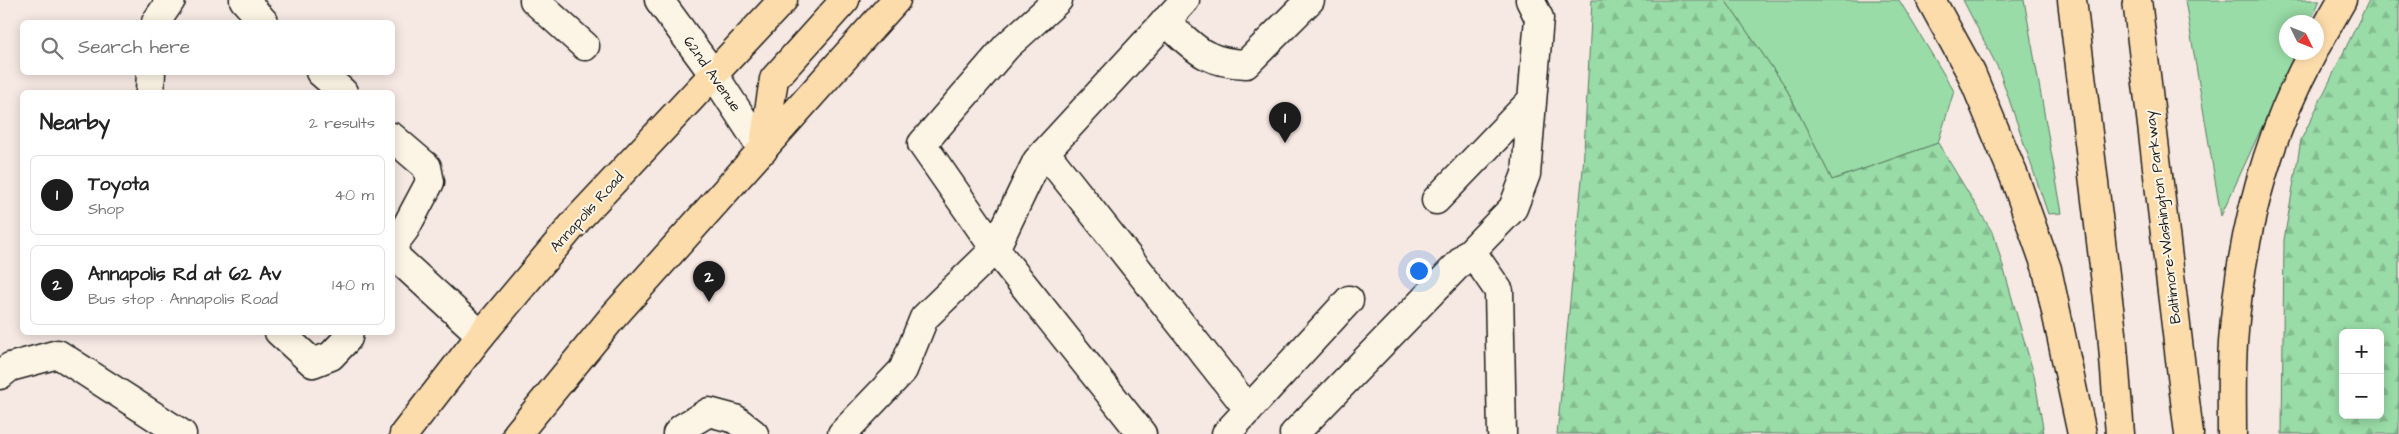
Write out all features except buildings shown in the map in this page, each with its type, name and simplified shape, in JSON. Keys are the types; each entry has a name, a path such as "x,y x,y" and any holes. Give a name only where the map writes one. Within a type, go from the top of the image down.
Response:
{"main road":[{"name":"Annapolis Road","path":"404,434 481,335 578,219 782,0"},
{"path":"763,150 774,79 845,0"},
{"path":"517,434 612,318 896,0"},
{"path":"1931,0 1971,72 2014,176 2047,269 2082,434"},
{"path":"2072,0 2112,333 2120,434"},
{"name":"Baltimore-Washington Parkway","path":"2137,0 2190,434"},
{"path":"2324,32 2342,0"},
{"path":"2232,434 2232,344 2246,232 2265,162 2309,60"}],"street":[{"path":"157,20 171,0"},
{"path":"244,0 262,20"},
{"path":"534,0 585,46"},
{"name":"62nd Avenue","path":"659,0 714,75 763,150"},
{"path":"1058,0 1007,46 922,144 995,249 1142,434"},
{"path":"842,434 903,370 924,318 995,249 1037,161 1184,0"},
{"path":"1166,21 1204,56 1226,64 1246,64 1310,0"},
{"path":"1294,434 1513,208 1526,174 1539,18 1530,0"},
{"path":"150,90 152,75"},
{"path":"323,75 341,90"},
{"path":"1436,200 1532,100"},
{"path":"395,140 427,167 430,182 405,229 395,243"},
{"path":"1045,152 1249,410"},
{"path":"1472,252 1499,292 1502,434"},
{"path":"395,258 481,335"},
{"path":"1226,434 1350,300"},
{"path":"282,335 313,364 331,356 348,338 348,335"},
{"path":"0,375 10,367 58,354 182,434"},
{"path":"677,434 682,428 709,412 735,419 754,434"}],"green space":[{"path":"1592,0 1725,0 1785,86 1832,180 1938,143 1994,235 2034,375 2044,434 1557,434 1583,169"},
{"path":"1725,0 1899,0 1954,91 1938,143 1832,180 1785,86"},
{"path":"1963,0 2024,0 2062,213 2048,214 1999,70"},
{"path":"2185,0 2320,0 2313,15 2279,15 2279,60 2293,60 2221,216"},
{"path":"2369,0 2399,0 2399,434 2282,434 2284,240 2301,140"}],"place":[{"name":"Toyota","path":"1285,143"},
{"name":"Annapolis Rd at 62 Av","path":"709,302"}]}
